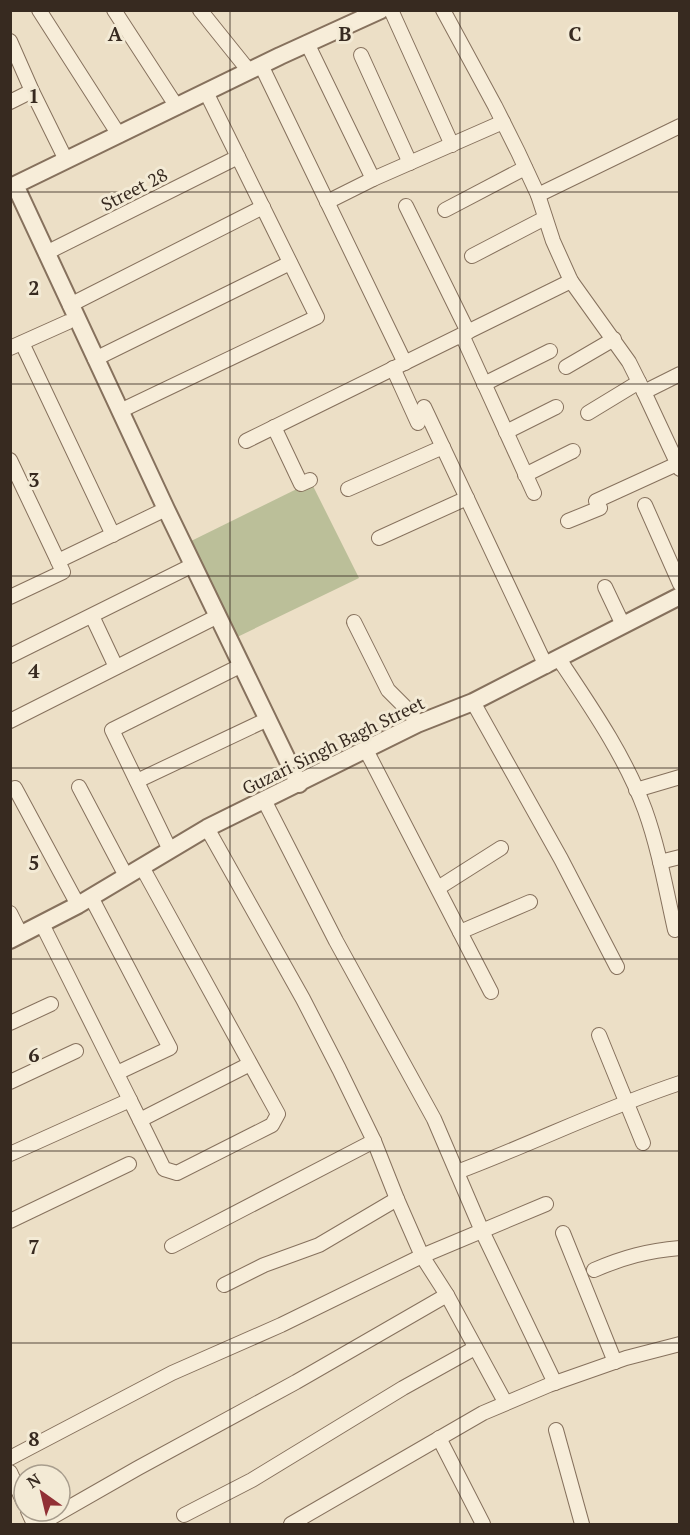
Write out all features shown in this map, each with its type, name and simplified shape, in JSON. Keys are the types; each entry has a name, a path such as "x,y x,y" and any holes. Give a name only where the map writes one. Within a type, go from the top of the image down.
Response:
{"street":[{"path":"39,10 119,135"},
{"path":"114,10 177,107"},
{"path":"200,10 255,68 327,202 399,366 418,423"},
{"path":"299,784 13,186 255,68 381,10"},
{"path":"391,10 452,145"},
{"path":"442,10 503,123 538,195 553,241 571,281 614,339 642,387 678,467 596,501 600,508 568,521"},
{"path":"10,42 66,160"},
{"path":"307,44 373,179"},
{"path":"361,55 410,163"},
{"path":"10,102 32,91"},
{"path":"120,411 317,317 206,92"},
{"path":"327,202 373,179 503,123"},
{"path":"538,195 680,126"},
{"name":"Street 28","path":"46,253 238,157"},
{"path":"445,210 525,168"},
{"path":"406,206 465,333 484,384 534,494"},
{"path":"70,305 263,207"},
{"path":"472,256 545,218"},
{"path":"95,359 290,263"},
{"path":"246,441 571,281"},
{"path":"68,322 16,345 113,535"},
{"path":"567,367 614,339"},
{"path":"484,384 550,351"},
{"path":"588,413 642,387 680,374"},
{"path":"424,407 467,498 552,662 591,706 636,790 645,810 660,862 675,930"},
{"path":"506,432 556,407"},
{"path":"274,427 301,484 310,480"},
{"path":"348,489 443,447"},
{"path":"525,475 573,451"},
{"path":"10,460 63,572 10,597"},
{"path":"379,538 467,498"},
{"path":"645,506 680,584"},
{"path":"58,561 166,509"},
{"path":"10,656 193,565"},
{"path":"605,587 623,625"},
{"name":"Guzari Singh Bagh Street","path":"16,937 84,901 207,828 417,724 473,702 680,597"},
{"path":"92,615 116,667"},
{"path":"10,721 218,616"},
{"path":"354,622 388,690 411,713 417,724"},
{"path":"170,850 112,730 242,665"},
{"path":"473,702 561,859 617,967"},
{"path":"137,781 268,719"},
{"path":"366,750 492,992"},
{"path":"636,790 680,777"},
{"path":"79,787 126,876"},
{"path":"15,788 170,1048 117,1073"},
{"path":"264,800 336,941 434,1119 482,1231 555,1383"},
{"path":"207,828 303,999 339,1069 374,1141 422,1256 447,1295 506,1402"},
{"path":"438,888 501,848"},
{"path":"660,862 680,857"},
{"path":"42,924 164,1169 177,1173 265,1129 272,1125 278,1114 142,867"},
{"path":"460,932 530,902"},
{"path":"10,913 16,937"},
{"path":"10,1023 51,1004"},
{"path":"599,1035 642,1143"},
{"path":"10,1082 76,1051"},
{"path":"140,1120 250,1064"},
{"path":"457,1172 508,1153 626,1102 680,1083"},
{"path":"10,1154 130,1100"},
{"path":"172,1246 374,1141"},
{"path":"10,1221 129,1164"},
{"path":"224,1285 264,1265 319,1245 397,1199"},
{"path":"10,1458 172,1373 281,1325 422,1256 546,1204"},
{"path":"562,1233 615,1362"},
{"path":"594,1269 648,1251 680,1248"},
{"path":"40,1524 447,1295"},
{"path":"291,1524 506,1402 615,1362 680,1344"},
{"path":"184,1515 252,1480 403,1388 475,1348"},
{"path":"556,1430 582,1524"},
{"path":"439,1438 483,1524"}],"green space":[{"path":"311,482 359,578 231,640 183,545"}]}
